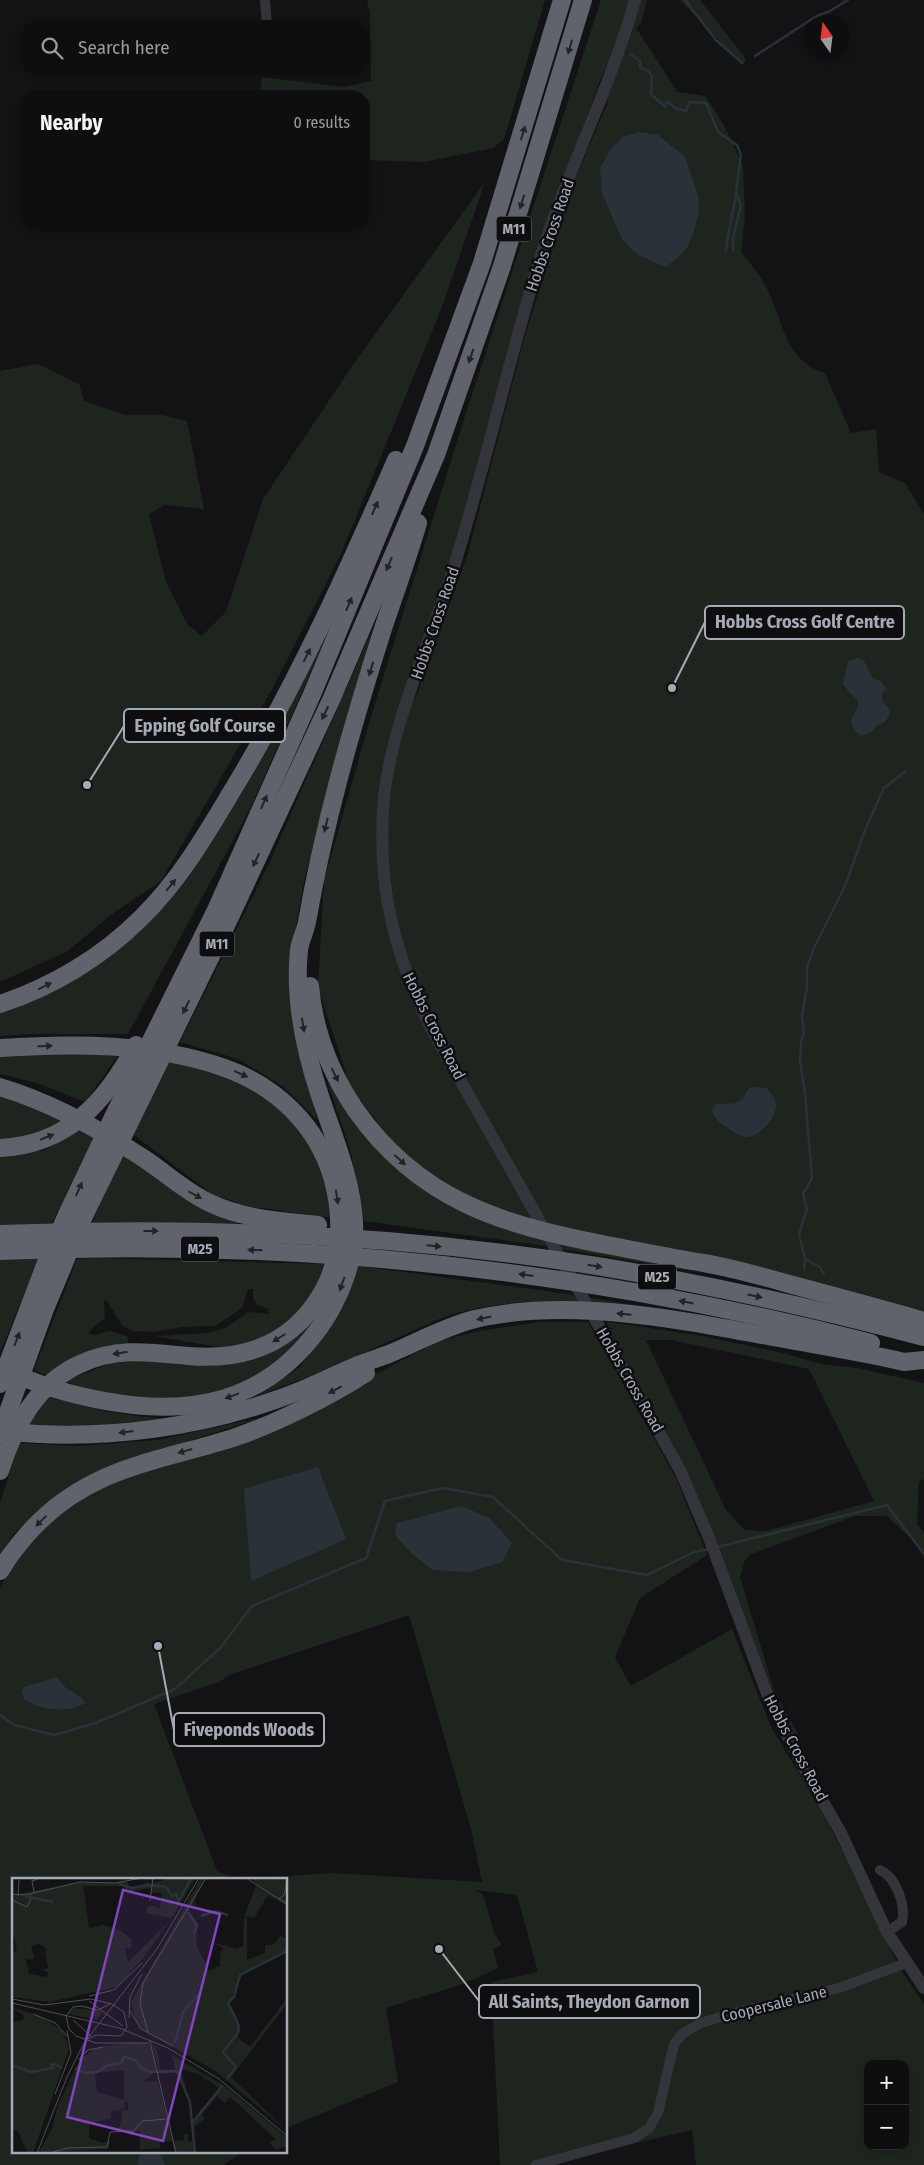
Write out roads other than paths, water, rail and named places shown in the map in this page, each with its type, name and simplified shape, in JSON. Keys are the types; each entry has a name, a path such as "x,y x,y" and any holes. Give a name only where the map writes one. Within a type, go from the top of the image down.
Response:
{"highway":[{"name":"M11","path":"0,1384 48,1260 93,1157 216,910 313,692 407,464 482,263 562,0"},
{"name":"M11","path":"0,1432 42,1318 83,1218 230,917 331,700 436,455 502,266 583,0"},
{"path":"0,1004 49,984 88,962 113,943 156,902 171,885 197,848 267,730 330,610 482,263"},
{"path":"0,1366 52,1388 92,1398 129,1405 164,1408 192,1406 233,1396 273,1376 305,1347 328,1316 339,1293 351,1255 354,1220 346,1173 320,1094 302,1023 299,948 306,925 315,874 341,768 416,528 436,455"},
{"path":"0,1148 34,1142 56,1134 77,1121 99,1101 124,1068 176,970 216,910"},
{"path":"306,925 312,1001 326,1056 341,1087 360,1116 382,1143 402,1162 454,1199 506,1222 560,1236 692,1262"},
{"path":"0,1048 89,1045 159,1052 195,1059 241,1074 264,1086 296,1112 311,1131 323,1152 336,1189 340,1230 332,1271 318,1299 305,1318 280,1338 265,1346 231,1356 211,1357 138,1350 101,1356 79,1364 65,1372 41,1392 25,1412 0,1470"},
{"path":"0,1087 45,1103 87,1124 141,1157 186,1190 219,1207 256,1217 306,1237 358,1230 384,1250"},
{"name":"M25","path":"0,1234 204,1231 306,1237 676,1300 802,1326 924,1359"},
{"name":"M25","path":"0,1251 96,1248 202,1249 306,1237"},
{"name":"M25","path":"384,1250 524,1256 647,1275 791,1304 924,1336"},
{"name":"M25","path":"692,1262 768,1278 924,1321"},
{"name":"M25","path":"692,1262 702,1267 902,1321 924,1336"},
{"path":"0,1432 97,1434 144,1430 236,1411 294,1393 356,1366 390,1354 448,1327 512,1313 553,1311 665,1318 849,1350 904,1362 924,1359"},
{"path":"707,1325 768,1341 924,1373"},
{"path":"0,1571 6,1560 42,1519 64,1500 87,1485 131,1466 233,1437 282,1418 364,1374 390,1354"}],"street":[{"path":"266,0 267,20"},
{"name":"Hobbs Cross Road","path":"635,0 612,69 543,250 512,355 469,518 400,725 389,766 383,810 383,853 388,904 394,936 410,982 432,1030 680,1470 713,1548 769,1699 808,1776 840,1831 887,1932 924,1988"},
{"path":"880,1870 887,1873 894,1884 903,1911 902,1922 887,1932"},
{"name":"Coopersale Lane","path":"536,2165 634,2138 649,2128 658,2113 674,2044 683,2032 701,2023 741,2011 839,1988 906,1963"}],"waterway":[{"path":"685,0 716,40 742,63"},
{"path":"755,56 815,17 830,11 848,0"},
{"path":"630,54 640,61 640,68 647,70 652,76 651,94 665,107 667,101 675,108 686,111 690,102 706,103 718,132 737,145 741,155 736,193 741,205 733,238 733,250"},
{"path":"726,251 736,194"},
{"path":"804,1270 805,1259 799,1234 807,1209 803,1194 812,1178 805,1093 800,1061 801,1042 804,1033 802,1016 807,987 807,967 814,948 845,886 866,828 884,788 906,771"},
{"path":"805,1259 820,1267 824,1274"},
{"path":"0,1715 14,1725 54,1735 96,1723 175,1689 221,1647 252,1606 366,1558 385,1501 443,1488 493,1497 562,1560 647,1575 694,1552 709,1549"},
{"path":"717,1547 887,1505 924,1554"}],"place":[{"name":"Hobbs Cross Golf Centre","path":"672,688"},
{"name":"Epping Golf Course","path":"87,785"},
{"name":"Fiveponds Woods","path":"158,1646"},
{"name":"All Saints, Theydon Garnon","path":"439,1949"}]}
